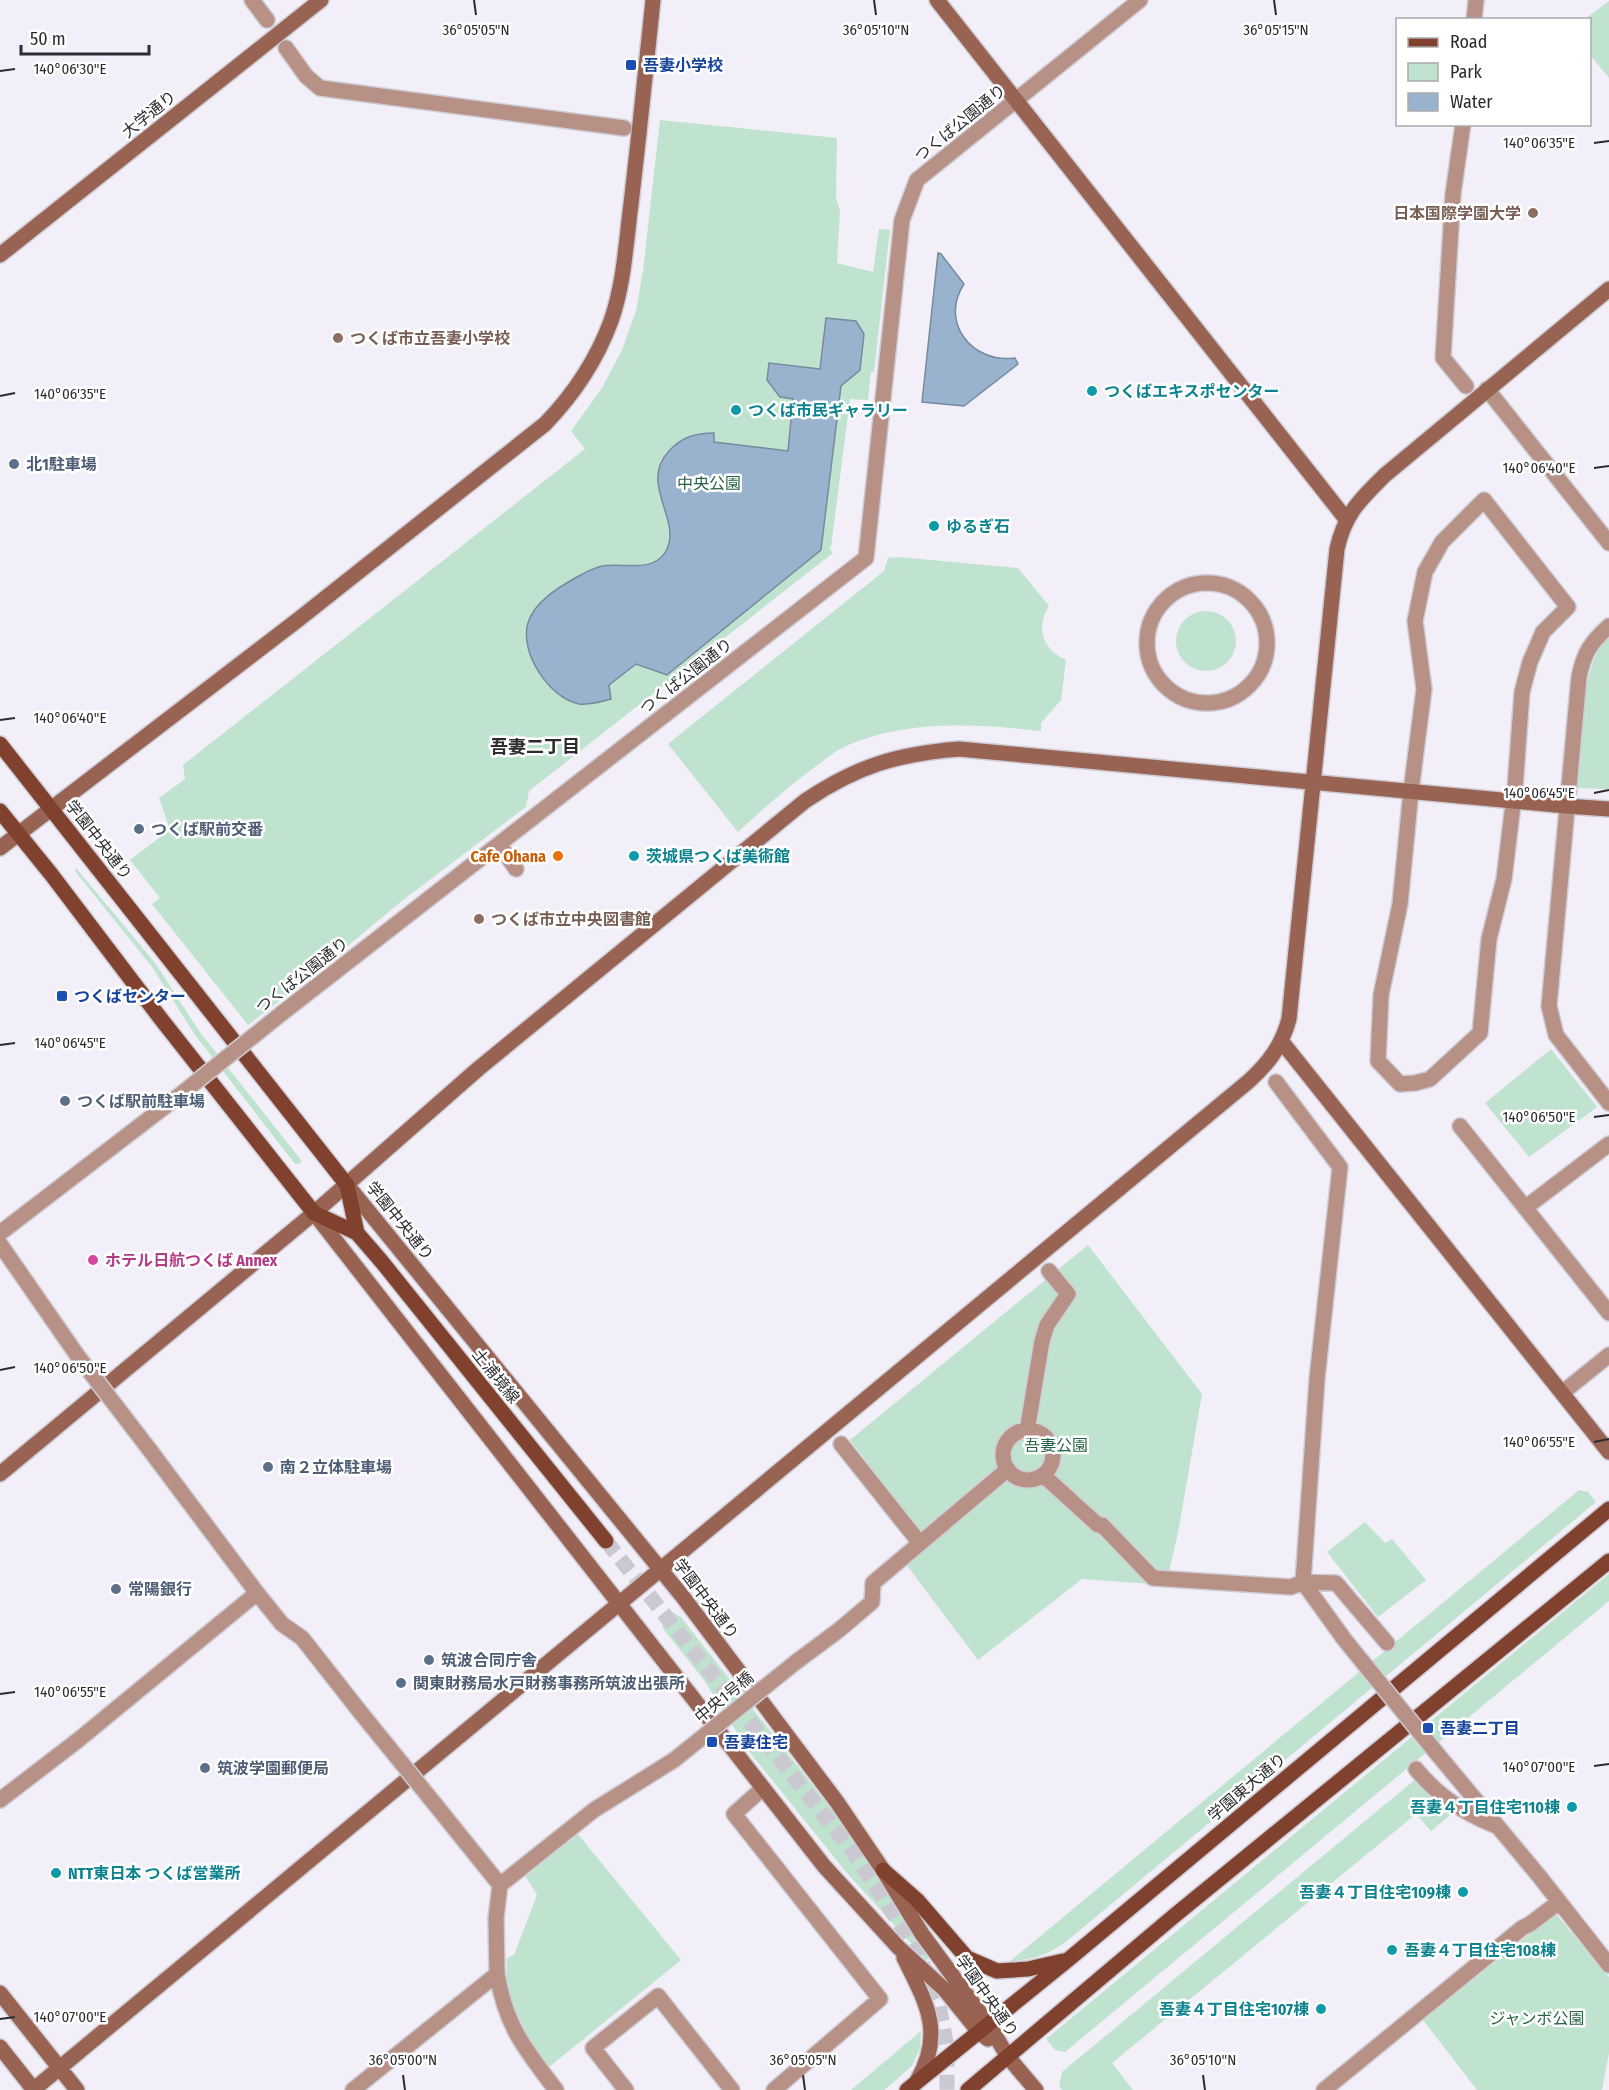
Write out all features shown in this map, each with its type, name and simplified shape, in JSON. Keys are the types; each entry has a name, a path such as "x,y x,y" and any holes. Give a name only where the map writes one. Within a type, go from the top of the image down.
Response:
{"main road":[{"name":"学園中央通り","path":"0,744 347,1185"},
{"name":"学園中央通り","path":"0,812 314,1213"},
{"name":"土浦境線","path":"347,1185 357,1233"},
{"name":"土浦境線","path":"314,1213 357,1233 606,1541"},
{"name":"学園東大通り","path":"911,2087 1069,1959 1609,1509"},
{"path":"968,2090 1173,1916 1609,1561"},
{"path":"884,1870 917,1900 967,1958 997,1971 1035,1968 1069,1959"}],"street":[{"path":"252,0 267,21"},
{"name":"大学通り","path":"0,255 321,0"},
{"path":"0,848 299,619 545,424 575,388 601,345 612,319 619,292 653,0"},
{"path":"937,0 1346,519"},
{"name":"つくば公園通り","path":"0,1233 866,558 902,220 917,180 1140,0"},
{"path":"1474,18 1476,0"},
{"path":"286,48 306,76 320,88 624,128"},
{"path":"1462,126 1453,194 1443,358 1466,386"},
{"path":"0,2047 33,2090 1249,1081 1268,1062 1282,1042 1289,1019 1336,549 1346,519 1385,475 1609,289"},
{"path":"1487,389 1609,543"},
{"path":"1484,500 1568,607 1544,632 1530,662 1522,692 1504,879 1489,939 1480,1033 1430,1079 1400,1084 1378,1061 1381,995 1400,903 1411,791 1424,689 1415,621 1425,572 1442,542 1484,500"},
{"path":"1207,583 1233,589 1253,605 1262,622 1266,641 1262,666 1247,687 1225,700 1200,703 1179,696 1161,682 1150,662 1147,640 1154,615 1161,604 1182,588 1207,583"},
{"path":"1609,626 1586,652 1579,677 1549,993 1550,1016 1556,1035 1609,1103"},
{"path":"0,1474 314,1213 478,1069 805,801 833,782 868,766 927,752 959,749 1566,807 1609,809"},
{"path":"499,844 516,869"},
{"path":"1282,1042 1609,1452"},
{"path":"1276,1082 1340,1167 1317,1379 1304,1582 1344,1639 1609,1965"},
{"path":"1460,1126 1609,1313"},
{"path":"1525,1208 1609,1144"},
{"name":"学園中央通り","path":"347,1185 661,1569 837,1802 884,1870 922,1935 984,2029"},
{"name":"学園中央通り","path":"314,1213 824,1866 898,1947 984,2029 1036,2090"},
{"path":"0,1244 77,1355 256,1593 282,1624 302,1638 500,1885 496,1918 497,1974 507,2015 522,2045 556,2090"},
{"path":"0,1272 12,1262"},
{"path":"1027,1431 1042,1341 1047,1325 1068,1294 1049,1271"},
{"path":"1562,1393 1609,1355"},
{"path":"1027,1431 1042,1435 1051,1447 1052,1462 1043,1475 1028,1480 1019,1479 1008,1469 1004,1460 1006,1444 1018,1432 1027,1431"},
{"path":"842,1444 920,1542"},
{"name":"中央1号橋","path":"500,1885 594,1810 674,1760 839,1630 872,1602 873,1582 1008,1469"},
{"path":"1043,1475 1102,1526 1153,1578 1291,1587 1304,1582 1336,1583 1387,1643"},
{"path":"0,1800 77,1741 256,1593"},
{"path":"1416,1769 1429,1786 1463,1810 1496,1826"},
{"path":"763,1788 734,1814 880,1999 774,2090"},
{"path":"1324,2090 1522,1928 1559,1902"},
{"path":"898,1947 926,2000 932,2028 926,2065 911,2087"},
{"path":"353,2090 497,1974"},
{"path":"0,1993 77,2090"},
{"path":"626,2090 593,2048 658,1996 732,2090"}],"green space":[{"path":"1609,1 1609,78 1591,56 1591,18 1586,18"},
{"name":"中央公園","path":"660,120 837,138 836,198 840,211 837,263 873,272 879,229 890,230 874,372 871,372 868,400 850,399 831,547 829,548 833,553 529,791 526,807 403,900 248,1025 152,904 160,898 130,860 163,835 168,824 159,798 185,779 183,765 585,449 571,431 602,388 622,350 636,311 643,271"},
{"path":"888,558 1018,568 1049,606 1043,622 1044,638 1058,656 1066,660 1061,700 1041,723 1041,731 966,726 915,728 890,732 842,748 767,805 738,832 668,744 884,571"},
{"path":"1206,611 1227,620 1236,641 1227,662 1206,671 1185,662 1176,641 1185,620"},
{"path":"1609,636 1609,789 1577,788 1583,708 1587,686 1599,649"},
{"path":"76,868 156,964 199,1031 301,1160 301,1163 295,1164 195,1035 152,967 75,871"},
{"path":"1551,1049 1597,1107 1529,1157 1485,1103"},
{"name":"吾妻公園","path":"1088,1245 1202,1394 1178,1533 1166,1585 1082,1579 978,1660 905,1563 929,1543 850,1440"},
{"path":"1579,1490 1588,1492 1596,1502 1073,1936 1043,1955 1009,1962"},
{"path":"1365,1522 1385,1543 1392,1539 1426,1580 1378,1617 1327,1552"},
{"path":"1609,1574 1609,1601 1065,2052 1055,2050 1046,2039"},
{"path":"670,1611 681,1617 835,1814 930,1958 926,1960 846,1872 748,1750 704,1680 664,1630 660,1619"},
{"path":"1417,1778 1454,1812 1431,1831 1416,1814 1112,2063 1133,2090 1062,2090 1059,2086 1062,2072"},
{"path":"577,1833 681,1960 549,2067 524,2032 510,2002 506,1987 507,1958 514,1955 537,1895 524,1874"},
{"name":"ジャンボ公園","path":"1555,1913 1609,1977 1609,2053 1602,2090 1477,2090 1423,2020"},
{"path":"921,2031 920,2048 912,2066 896,2080 884,2090 851,2090"}],"water":[{"path":"938,253 964,284 957,298 955,312 964,338 985,354 999,358 1015,358 1018,364 964,406 922,402"},
{"path":"826,318 856,321 864,334 860,370 841,386 821,550 667,675 636,664 609,685 611,699 595,703 579,704 557,693 539,672 528,647 526,635 528,623 536,608 555,590 592,569 610,565 646,565 660,558 666,551 670,539 658,476 661,464 669,451 679,442 695,435 714,433 714,442 788,451 793,399 780,397 767,380 769,363 820,369"}],"tunnel":[{"path":"606,1541 851,1849 918,1952 939,2005 947,2047 947,2090"}],"place":[{"name":"吾妻小学校","path":"631,65"},
{"name":"日本国際学園大学","path":"1533,213"},
{"name":"つくば市立吾妻小学校","path":"338,338"},
{"name":"つくばエキスポセンター","path":"1092,391"},
{"name":"つくば市民ギャラリー","path":"736,410"},
{"name":"北1駐車場","path":"14,464"},
{"name":"ゆるぎ石","path":"934,526"},
{"name":"つくば駅前交番","path":"139,829"},
{"name":"Cafe Ohana","path":"558,856"},
{"name":"茨城県つくば美術館","path":"634,856"},
{"name":"つくば市立中央図書館","path":"479,919"},
{"name":"つくばセンター","path":"62,996"},
{"name":"つくば駅前駐車場","path":"65,1101"},
{"name":"ホテル日航つくば Annex","path":"93,1260"},
{"name":"南２立体駐車場","path":"268,1467"},
{"name":"常陽銀行","path":"116,1589"},
{"name":"筑波合同庁舎","path":"429,1660"},
{"name":"関東財務局水戸財務事務所筑波出張所","path":"401,1683"},
{"name":"吾妻二丁目","path":"1428,1728"},
{"name":"吾妻住宅","path":"712,1742"},
{"name":"筑波学園郵便局","path":"205,1768"},
{"name":"吾妻４丁目住宅110棟","path":"1572,1807"},
{"name":"NTT東日本 つくば営業所","path":"56,1873"},
{"name":"吾妻４丁目住宅109棟","path":"1463,1892"},
{"name":"吾妻４丁目住宅108棟","path":"1392,1950"},
{"name":"吾妻４丁目住宅107棟","path":"1321,2009"}],"district":[{"name":"吾妻二丁目","path":"535,747"}]}
